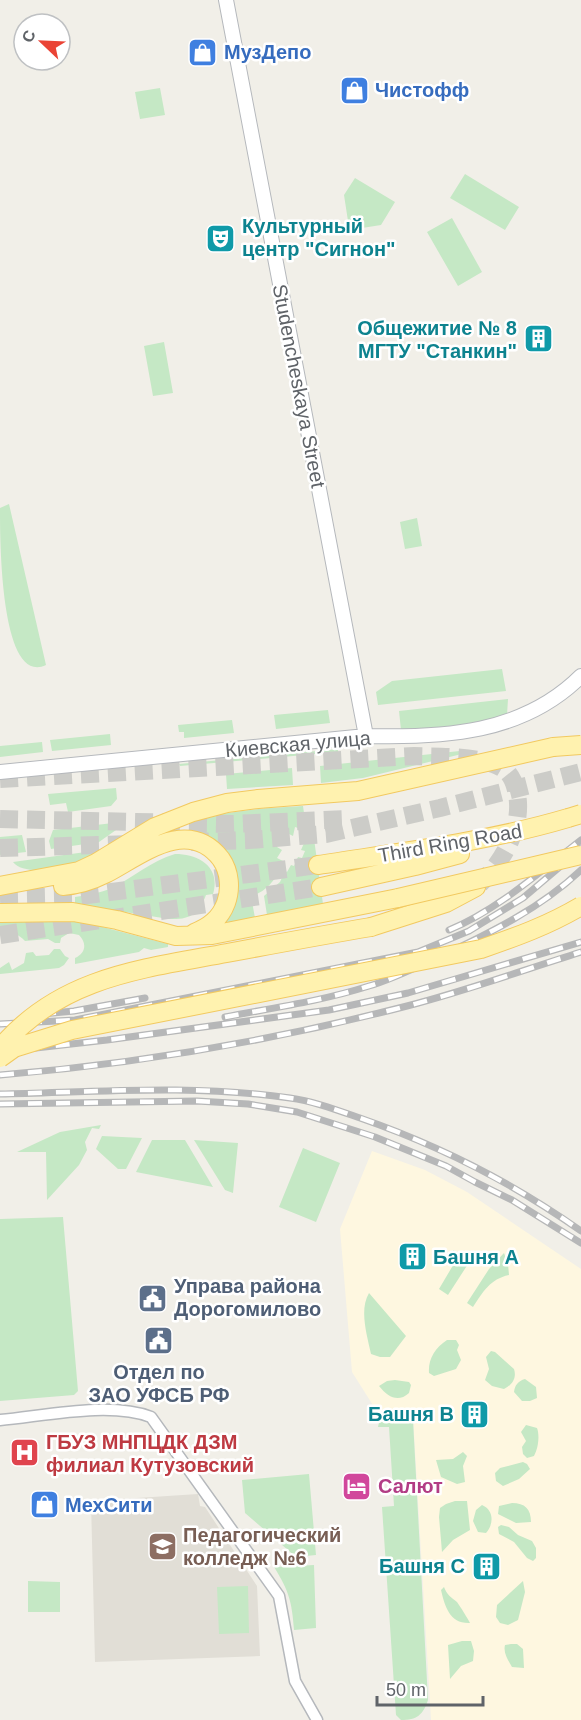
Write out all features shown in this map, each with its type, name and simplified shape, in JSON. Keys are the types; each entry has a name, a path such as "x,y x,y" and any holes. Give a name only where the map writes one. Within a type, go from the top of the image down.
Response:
{"main road":[{"path":"0,888 79,871 155,828 193,812 258,799 358,791 553,747 581,745"},
{"name":"Third Ring Road","path":"318,865 441,847 541,826 574,816"},
{"path":"321,887 415,867 483,847 541,826"},
{"path":"0,888 66,886 84,882 104,874 154,846 170,840 182,839 197,843 216,854 223,863 228,876 229,888 222,912 216,920 186,937"},
{"path":"0,913 73,912 117,920 161,933 186,937 212,935 398,898 581,855"},
{"path":"0,1048 17,1028 49,1004 96,982 142,968 371,927 446,903 476,887"},
{"path":"0,1058 14,1048 72,1030 481,949 524,934 581,906"}],"street":[{"name":"Studencheskaya Street","path":"226,0 366,736"},
{"name":"Киевская улица","path":"0,772 366,736 422,737 497,725 523,717 549,703 581,676"},
{"path":"0,1420 91,1410 121,1410 151,1417 279,1596 295,1681 316,1720"}],"shaded area":[{"path":"372,1151 425,1170 467,1192 581,1269 581,1720 431,1720 413,1417 406,1412 376,1410 352,1372 340,1229"},
{"name":"Педагогический колледж №6","path":"198,1494 200,1506 205,1507 257,1586 260,1656 95,1662 91,1501"}],"green space":[{"path":"160,88 165,115 140,119 135,92"},
{"path":"465,174 519,207 505,230 450,198"},
{"path":"355,178 395,202 381,225 362,228 348,221 344,195"},
{"path":"452,218 482,272 458,286 427,232"},
{"path":"164,342 173,393 153,396 144,346"},
{"path":"9,504 46,665 31,666 19,654 11,633 2,577 0,525 0,508"},
{"path":"417,518 422,546 405,549 400,522"},
{"path":"502,669 506,691 378,705 376,692 392,681"},
{"path":"508,699 507,715 455,726 401,730 399,711"},
{"path":"328,710 330,723 276,729 274,715"},
{"path":"232,720 234,733 184,738 184,732 179,732 178,725"},
{"path":"110,734 111,745 52,751 50,740"},
{"path":"42,742 43,752 0,757 0,746"},
{"path":"338,749 338,752 180,766 179,764"},
{"path":"469,750 470,752 363,778 321,783 320,766"},
{"path":"292,768 293,785 227,789 226,774"},
{"path":"116,788 117,799 111,806 68,812 66,803 50,805 48,794"},
{"path":"303,806 304,813 298,828 295,827 293,836 287,833 285,842 280,840 277,847 282,850 277,858 283,861 278,868 280,869 278,873 265,889 251,896 255,918 224,924 237,896 234,868 218,844 191,830 191,822 232,812"},
{"path":"311,817 323,904 267,915 264,896 280,882 291,865 294,866 298,857 302,858 305,851 301,850 305,841 301,840 305,831 303,830 308,818"},
{"path":"113,823 116,830 99,842 51,849 49,841 53,830"},
{"path":"22,835 26,852 0,855 0,837"},
{"path":"93,851 93,854 77,863 53,869 29,870 13,862"},
{"path":"175,854 192,856 200,860 211,869 214,876 213,894 206,895 197,911 188,917 169,919 75,904 75,897 112,888 158,861"},
{"path":"71,920 168,944 168,947 151,950 144,948 139,952 75,964 75,958 84,948 79,935 69,933 61,938 60,943 55,943 48,939 25,941 13,933 0,933 0,921"},
{"path":"54,949 60,949 69,958 59,968 0,974 0,968 9,962 12,970 24,963 26,953 33,952 36,956 49,955"},
{"path":"101,1125 99,1129 92,1128 85,1142 87,1150 79,1165 47,1200 46,1152 17,1152 60,1132"},
{"path":"102,1136 142,1138 126,1169 118,1169 96,1149"},
{"path":"152,1140 185,1140 213,1187 136,1172"},
{"path":"194,1140 238,1143 233,1193 225,1190"},
{"path":"303,1148 340,1163 316,1222 279,1207"},
{"path":"63,1217 78,1391 74,1395 0,1401 0,1219"},
{"path":"453,1250 470,1261 448,1295 439,1289 452,1267"},
{"path":"504,1253 509,1275 492,1283 473,1307 467,1303 489,1269"},
{"path":"369,1293 406,1336 390,1357 371,1354 364,1315"},
{"path":"447,1340 456,1340 461,1360 456,1369 434,1376 429,1373 431,1359 436,1350"},
{"path":"491,1351 514,1369 513,1381 504,1389 492,1386 485,1380 489,1369 486,1357"},
{"path":"525,1379 536,1387 537,1398 530,1401 522,1401 514,1392 517,1384"},
{"path":"387,1381 409,1382 411,1385 409,1393 397,1398 386,1393 379,1386"},
{"path":"387,1413 402,1413 413,1420 428,1700 419,1716 407,1720 401,1720 396,1715 382,1507 394,1506 389,1427 378,1427 380,1418"},
{"path":"526,1425 537,1428 538,1435 534,1456 527,1458 523,1454 522,1447 526,1441 521,1432"},
{"path":"463,1452 467,1456 463,1466 465,1482 457,1484 441,1477 436,1460 453,1459"},
{"path":"523,1462 530,1469 519,1479 503,1486 496,1481 495,1473 500,1468"},
{"path":"309,1474 316,1555 296,1557 245,1513 242,1480"},
{"path":"455,1501 467,1501 470,1530 453,1540 442,1552 440,1508"},
{"path":"512,1503 526,1508 531,1522 516,1523 498,1514 499,1506"},
{"path":"482,1505 491,1514 490,1526 486,1533 478,1532 473,1521 476,1510"},
{"path":"501,1525 509,1527 518,1535 532,1541 536,1548 536,1558 533,1561 527,1558 514,1542 499,1534 498,1527"},
{"path":"314,1565 316,1628 294,1630 289,1597 274,1567"},
{"path":"28,1581 60,1582 60,1612 28,1612"},
{"path":"523,1581 525,1592 518,1620 508,1625 500,1623 496,1617 497,1605"},
{"path":"248,1586 249,1633 219,1634 217,1587"},
{"path":"444,1587 470,1623 458,1621 449,1613 441,1590"},
{"path":"471,1641 474,1651 473,1661 461,1666 450,1679 448,1645"},
{"path":"517,1644 523,1649 524,1668 512,1667 509,1662 505,1654 505,1645"}],"tunnel":[{"path":"0,779 414,756 474,759 505,770 513,781 518,803 518,816 510,841 497,864 480,884"},
{"path":"191,842 326,834 581,772"},
{"path":"0,819 233,824 349,819"},
{"path":"0,848 134,844"},
{"path":"0,898 80,896 318,865"},
{"path":"0,935 321,887"}],"railway":[{"path":"449,930 501,901 581,840"},
{"path":"0,1024 75,1020 418,952 469,931 523,898 581,849"},
{"path":"225,1017 333,996 396,976 514,919 566,884 581,870"},
{"path":"0,1052 329,1010 408,993 581,942"},
{"path":"0,1075 154,1057 307,1030 429,1000 581,952"},
{"path":"42,1014 74,1011 145,998"},
{"path":"0,1094 181,1090 254,1094 307,1101 389,1129 446,1153 502,1181 581,1231"},
{"path":"0,1104 197,1101 248,1104 297,1112 375,1137 446,1166 512,1200 581,1243"}],"place":[{"name":"МузДепо","path":"203,52"},
{"name":"Чистофф","path":"354,90"},
{"name":"Культурный центр \"Сигнон\"","path":"221,238"},
{"name":"Общежитие № 8 МГТУ \"Станкин\"","path":"538,339"},
{"name":"Башня А","path":"412,1257"},
{"name":"Управа района Дорогомилово","path":"153,1298"},
{"name":"Отдел по ЗАО УФСБ РФ","path":"159,1341"},
{"name":"Башня B","path":"475,1414"},
{"name":"ГБУЗ МНПЦДК ДЗМ филиал Кутузовский","path":"25,1453"},
{"name":"Салют","path":"357,1486"},
{"name":"МехСити","path":"44,1505"},
{"name":"Педагогический колледж №6","path":"162,1546"},
{"name":"Башня C","path":"486,1566"}]}
